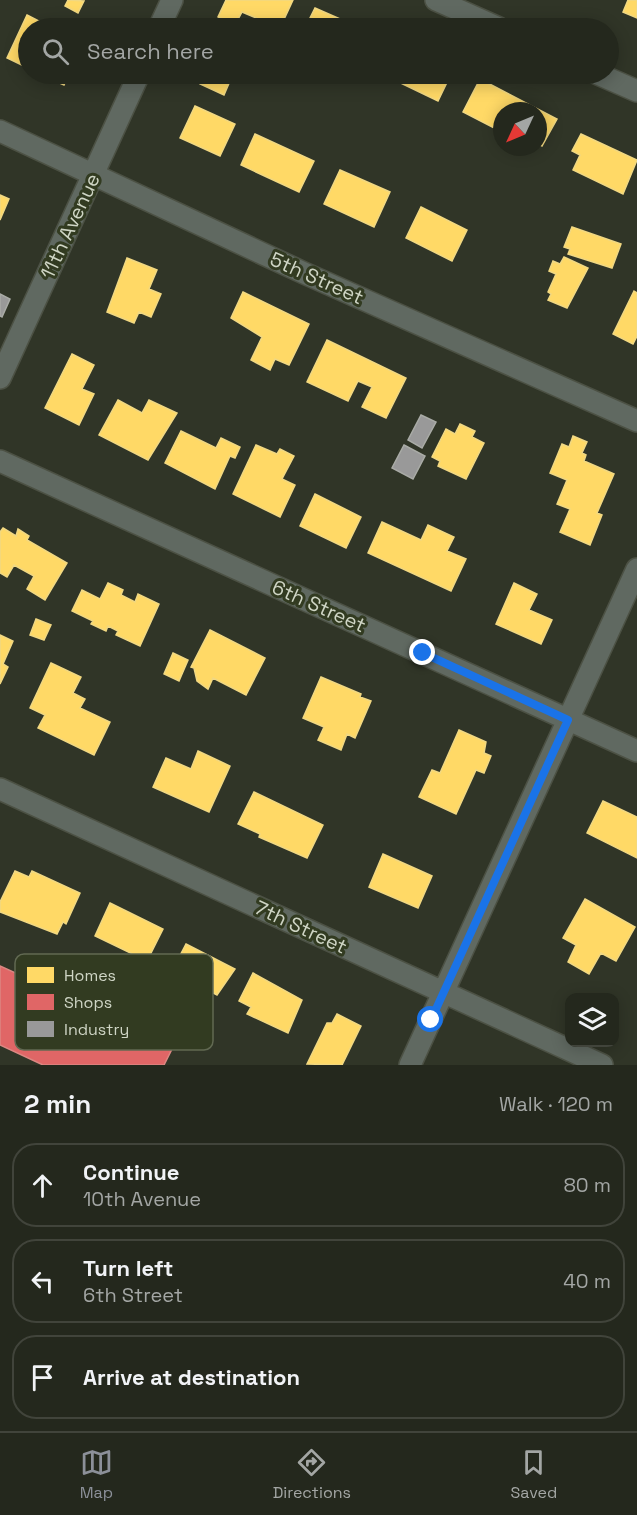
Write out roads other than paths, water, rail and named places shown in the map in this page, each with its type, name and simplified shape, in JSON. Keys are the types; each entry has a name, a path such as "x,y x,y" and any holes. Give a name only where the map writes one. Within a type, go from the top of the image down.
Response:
{"street":[{"path":"164,18 172,0"},
{"path":"436,0 476,18"},
{"path":"619,83 637,91"},
{"name":"11th Avenue","path":"0,378 134,84"},
{"name":"5th Street","path":"0,131 304,273 637,421"},
{"name":"6th Street","path":"0,461 637,751"},
{"path":"410,1065 637,569"},
{"name":"7th Street","path":"0,789 602,1065"}]}
